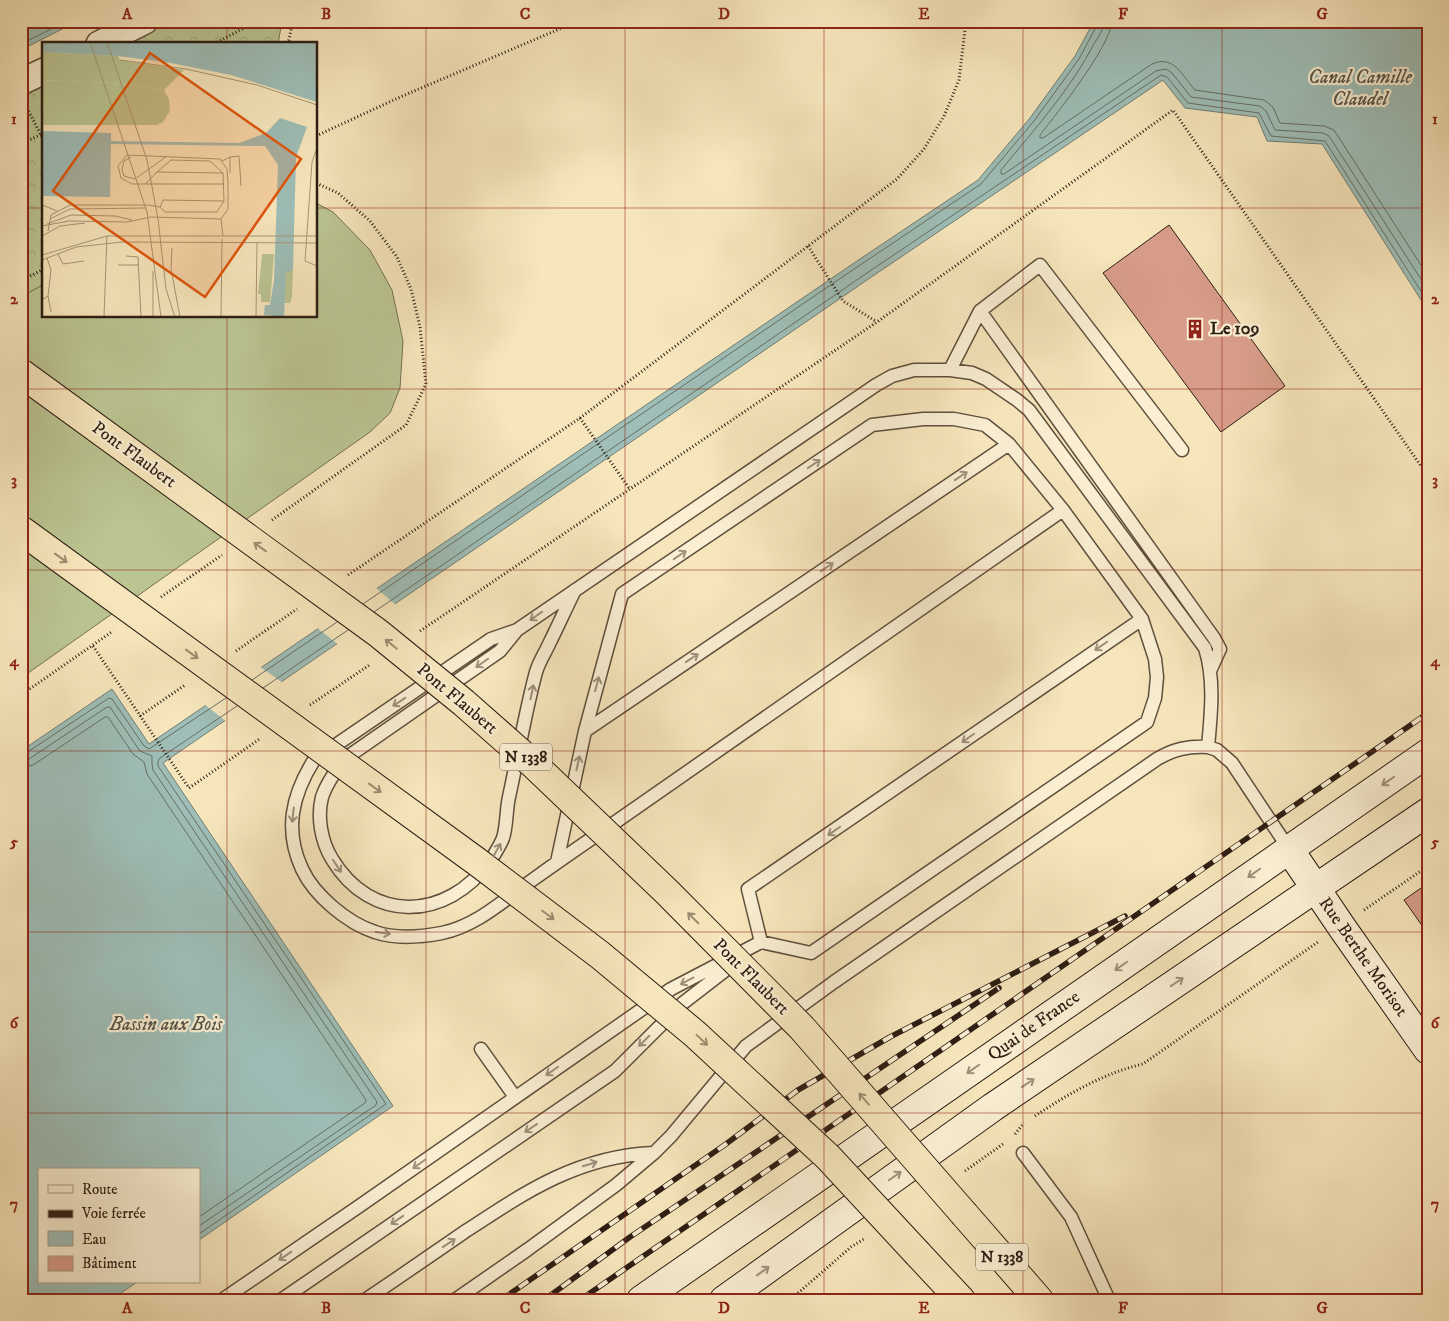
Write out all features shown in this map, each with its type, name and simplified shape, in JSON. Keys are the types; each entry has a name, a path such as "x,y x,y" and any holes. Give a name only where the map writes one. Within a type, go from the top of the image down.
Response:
{"highway":[{"name":"Pont Flaubert","path":"21,373 378,634 464,703 532,763 667,892 802,1028 1039,1300"},
{"path":"21,530 476,861 600,955 696,1034 828,1157 961,1300"},
{"path":"926,1262 949,1300"}],"main road":[{"name":"Quai de France","path":"641,1300 1428,753"},
{"path":"724,1300 993,1107 1428,812"},
{"name":"Rue Berthe Morisot","path":"1290,849 1315,889 1428,1050"}],"street":[{"path":"103,42 145,21"},
{"path":"23,92 42,73"}],"lane":[{"path":"950,370 980,310 1040,265 1182,450"},
{"path":"980,310 1214,638 1220,649 1210,671"},
{"path":"576,588 536,669 507,807 503,839 490,860 473,882 440,902 428,906 391,906 371,898 345,878 327,850 321,833 322,797 330,779 346,758 500,651 517,630 576,588 876,385 892,376 914,370 950,370 972,373 1002,389 1029,410 1205,648 1212,694 1208,747"},
{"path":"222,1300 672,989 761,942 811,953 1147,722 1155,698 1157,676 1155,659 1142,619 1063,510 1009,444 985,426 954,419 914,420 872,425 622,594 585,731 557,862"},
{"path":"585,731 1009,444"},
{"path":"517,630 491,639 314,760 299,787 292,819 293,838 303,870 328,903 358,924 376,933 412,937 444,933 474,923 557,862 1063,510"},
{"path":"761,942 748,889 1142,619"},
{"path":"455,1300 608,1190 654,1153 671,1136 746,1046 834,982 1157,758 1183,747 1208,747 1217,750 1232,762 1290,849"},
{"path":"281,1300 615,1070 683,1002 761,942"},
{"path":"480,1049 515,1097"},
{"path":"365,1300 512,1201 542,1184 578,1167 612,1157 654,1153"},
{"path":"1023,1153 1071,1217 1110,1300"}],"path":[{"path":"218,42 257,21"},
{"path":"288,42 293,21"},
{"path":"318,135 398,98 578,21"},
{"path":"344,578 580,418 897,179 924,149 944,116 959,80 966,21"},
{"path":"21,144 42,134 23,92"},
{"path":"417,632 877,322 1173,110 1428,476"},
{"path":"271,520 406,425 426,384 418,318 411,289 397,257 370,221 338,193 318,185"},
{"path":"808,246 843,301 877,322"},
{"path":"21,281 42,269"},
{"path":"580,418 629,488"},
{"path":"154,602 223,554"},
{"path":"230,655 303,606"},
{"path":"21,695 116,630"},
{"path":"93,646 189,788 262,738"},
{"path":"303,710 376,660"},
{"path":"140,716 189,683"},
{"path":"1366,908 1428,866"},
{"path":"1011,1138 1022,1124 1073,1092 1126,1068 1143,1064 1319,942"}],"green space":[{"path":"165,21 282,21 278,42 123,42"},
{"path":"42,81 42,285 21,297 21,91"},
{"path":"318,204 333,212 370,250 392,290 403,341 400,388 390,413 370,432 21,678 21,297 42,285 42,318 318,318"}],"water":[{"path":"21,21 78,21 21,50"},
{"name":"Bassin aux Bois","path":"1094,21 1428,21 1428,311 1322,144 1267,141 1257,117 1185,108 1163,80 867,280 163,763 393,1106 200,1239 200,1168 38,1168 38,1284 134,1284 111,1300 21,1300 21,751 112,689 149,744 978,180 1030,118 1075,56"}],"pier":[{"path":"375,587 396,605 339,645 316,627"},
{"path":"259,666 283,683 227,722 204,704"}],"building":[{"name":"Le 109","path":"1169,225 1285,386 1221,432 1103,273"},
{"path":"1428,883 1428,934 1404,900"}],"railway":[{"path":"580,1300 1428,713"},
{"path":"501,1300 726,1144 798,1090 890,1037 1125,916"},
{"path":"544,1300 630,1237 999,988"}],"place":[{"name":"Le 109","path":"1195,329"}],"water label":[{"name":"Canal Camille Claudel","path":"1360,88"}]}
